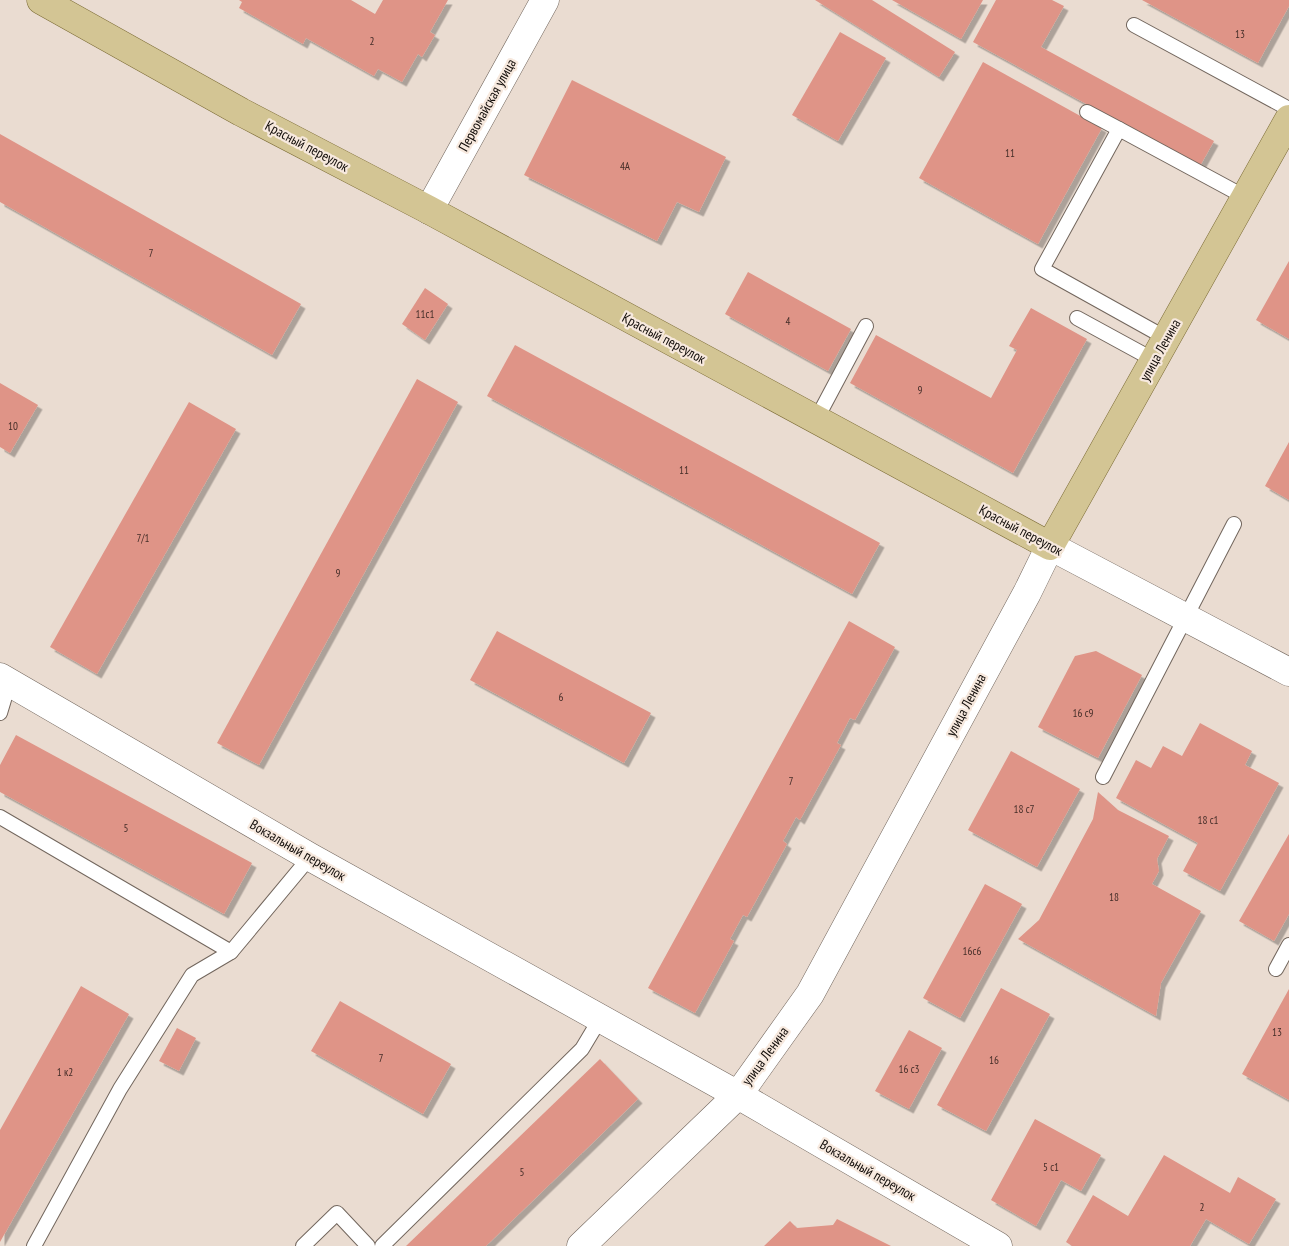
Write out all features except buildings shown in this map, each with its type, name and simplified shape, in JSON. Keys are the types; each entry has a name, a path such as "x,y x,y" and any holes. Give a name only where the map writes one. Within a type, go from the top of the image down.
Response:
{"main road":[{"name":"Красный переулок","path":"41,0 241,112 429,210 1050,546"},
{"name":"улица Ленина","path":"1050,546 1289,118"}],"street":[{"name":"Первомайская улица","path":"429,210 545,0"},
{"name":"Красный переулок","path":"1050,546 1289,672"},
{"name":"улица Ленина","path":"581,1246 738,1095 810,994 1022,602 1050,546"},
{"name":"Вокзальный переулок","path":"4,680 310,858 738,1095 998,1246"}],"lane":[{"path":"1134,25 1289,109"},
{"path":"1087,112 1245,197"},
{"path":"1119,129 1042,269 1160,349"},
{"path":"1077,318 1160,349"},
{"path":"816,420 866,326"},
{"path":"1102,776 1234,524"},
{"path":"0,713 4,680"},
{"path":"0,817 231,952"},
{"path":"34,1246 120,1090 192,975 231,952 310,858"},
{"path":"1276,969 1289,944"},
{"path":"382,1246 582,1049 600,1019"},
{"path":"303,1246 337,1213 368,1246"}]}
